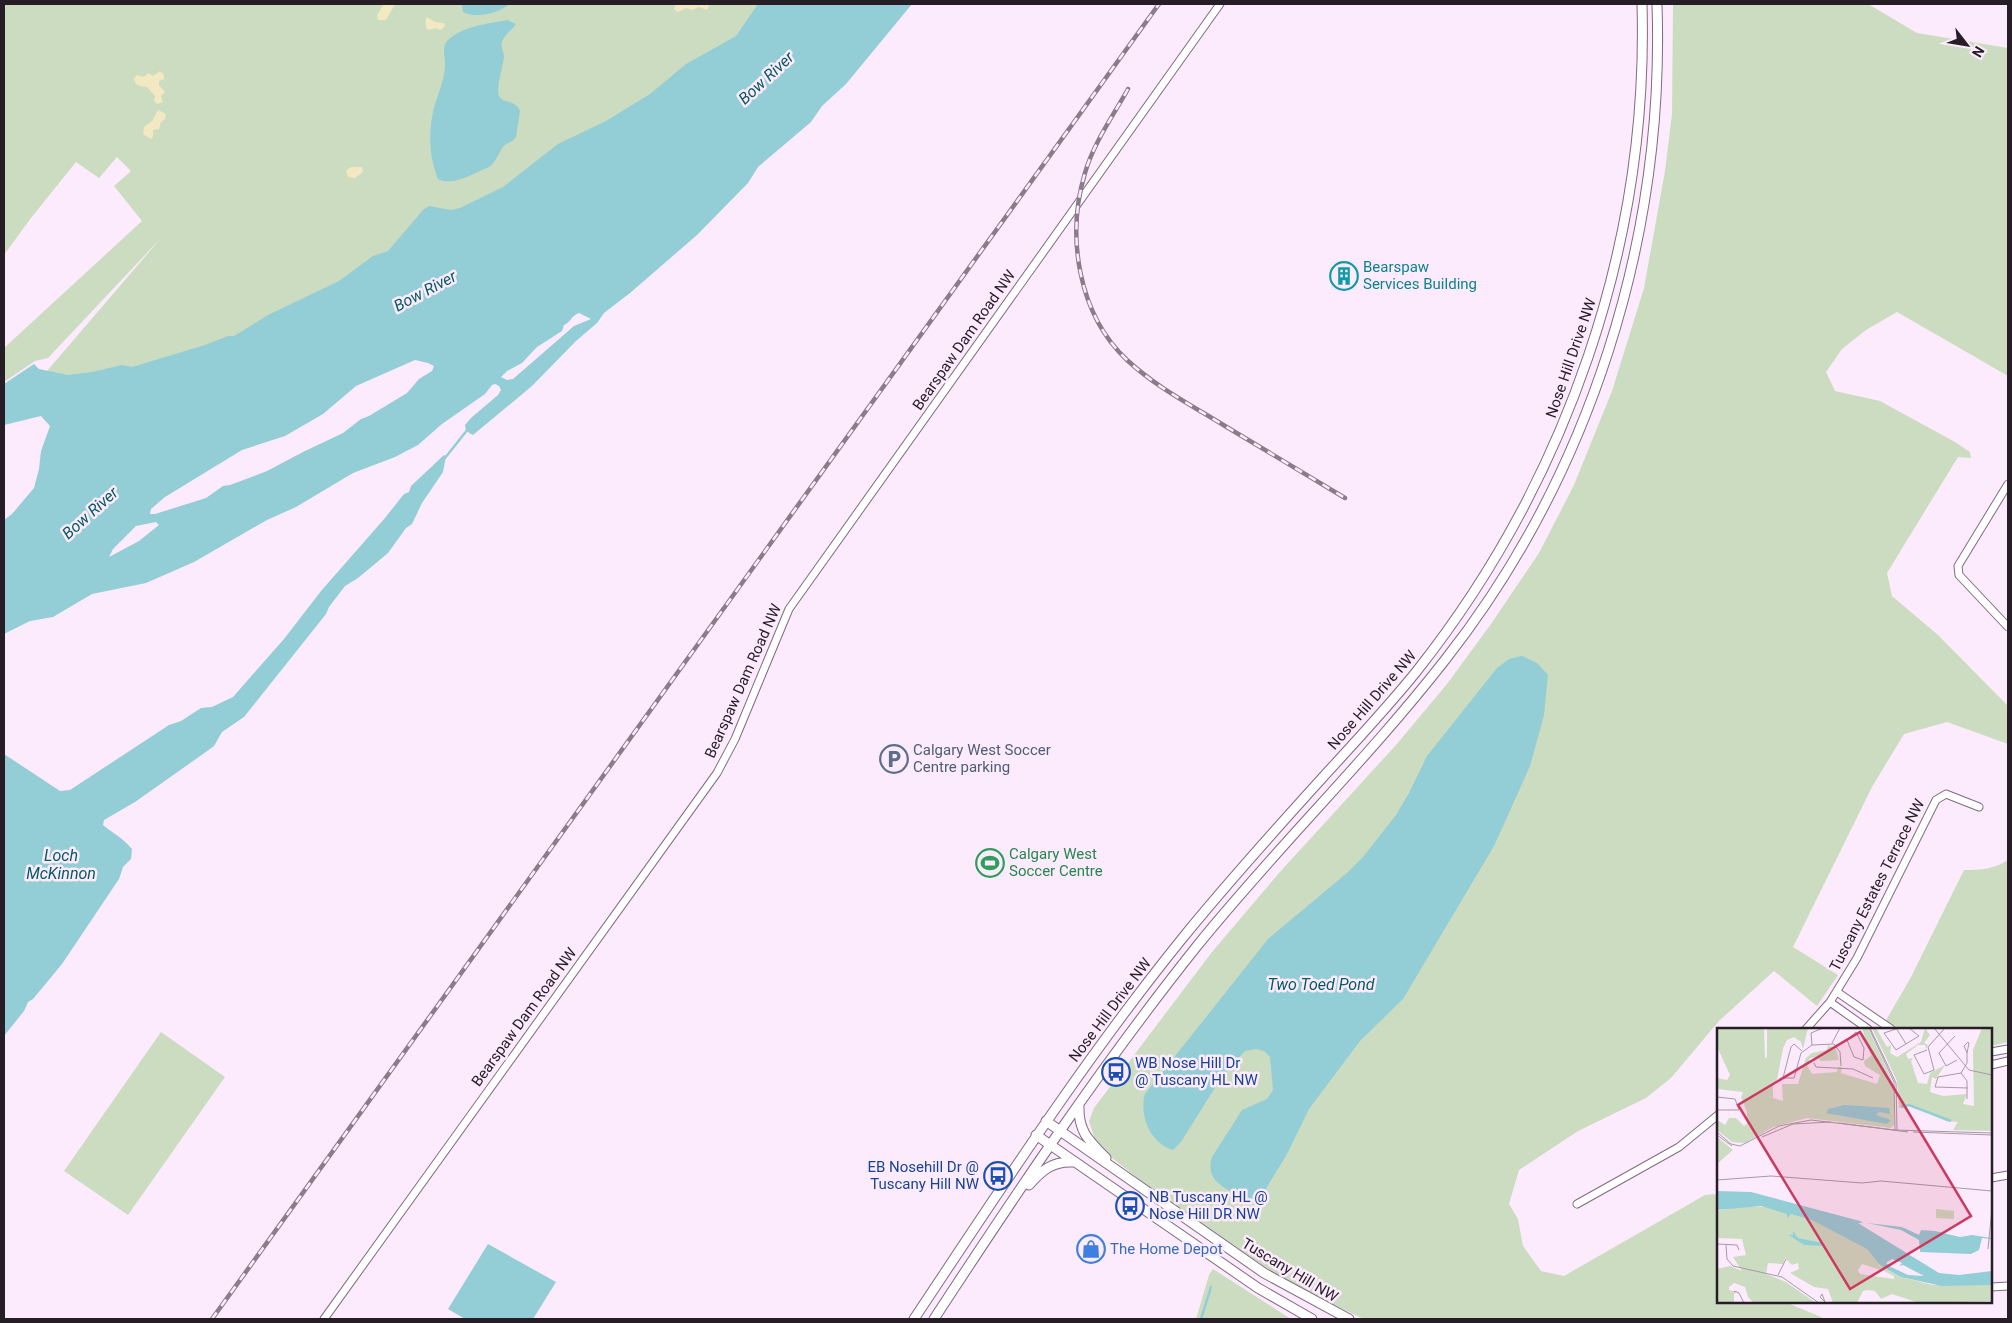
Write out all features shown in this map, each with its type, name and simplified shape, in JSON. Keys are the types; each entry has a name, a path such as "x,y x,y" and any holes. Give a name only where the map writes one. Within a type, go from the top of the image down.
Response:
{"street":[{"name":"Bearspaw Dam Road NW","path":"324,1319 718,773 735,739 789,609 1220,4"},
{"name":"Nose Hill Drive NW","path":"914,1319 1036,1135 1151,978 1255,852 1414,674 1469,599 1521,513 1559,434 1576,391 1600,318 1619,249 1628,204 1638,125 1642,4"},
{"name":"Nose Hill Drive NW","path":"934,1319 1079,1105 1197,947 1262,870 1409,706 1447,658 1498,586 1543,506 1563,467 1596,386 1611,342 1632,266 1647,182 1656,105 1658,66 1657,4"},
{"path":"2008,484 1958,566 1959,575 2008,627"},
{"name":"Tuscany Estates Terrace NW","path":"1834,997 1857,958 1936,800 1946,794 1979,807"},
{"path":"1807,1028 1834,997"},
{"path":"1834,997 1867,1028"},
{"path":"1834,997 1889,1028"},
{"path":"1992,1052 2008,1050"},
{"path":"1992,1065 2008,1061"},
{"path":"1079,1105 1078,1119 1082,1130 1098,1150 1122,1174"},
{"path":"1577,1204 1679,1147 1717,1116"},
{"name":"Tuscany Hill NW","path":"1046,1121 1264,1273 1349,1319"},
{"name":"Tuscany Hill NW","path":"1036,1135 1258,1288 1312,1319"},
{"path":"999,1221 1043,1170 1061,1161 1074,1162"},
{"path":"1992,1178 2008,1175"},
{"path":"1992,1287 2008,1286"}],"green space":[{"path":"4,4 776,4 737,46 494,201 251,338 111,380 41,378 161,238 48,358 35,361 4,382 4,348 142,221 114,186 131,171 117,157 99,178 76,162 4,255"},
{"path":"1673,4 1868,4 1917,33 2008,48 2008,376 1897,312 1866,330 1842,349 1826,372 1835,391 1880,401 1970,452 1971,458 1958,457 1887,573 1892,596 1938,635 2008,706 2008,744 1947,722 1904,734 1872,787 1793,947 1838,975 1817,1006 1774,971 1719,1021 1671,1078 1646,1098 1578,1131 1519,1170 1509,1204 1518,1219 1523,1246 1541,1271 1564,1276 1705,1195 1714,1194 1717,1196 1717,1303 1787,1303 1826,1319 1364,1319 1284,1280 1150,1188 1097,1146 1089,1121 1094,1108 1212,952 1279,873 1396,745 1447,684 1491,624 1539,553 1574,485 1612,391 1644,288 1665,171 1672,114"},
{"path":"2008,860 2008,1042 1992,1046 1992,1028 1894,1028 1885,1022 1910,979 1964,870 1976,870 1998,865"},
{"path":"161,1032 225,1077 128,1215 64,1171"},
{"path":"1213,1269 1291,1319 1196,1319 1209,1275"}],"sand":[{"path":"384,4 393,4 394,6 386,20 378,20 377,15"},
{"path":"676,4 710,4 707,10 699,7 692,10 686,8 678,12 674,9"},
{"path":"427,17 435,22 444,23 445,26 441,30 436,28 428,30 426,28"},
{"path":"160,71 164,75 164,79 159,81 159,85 165,92 161,96 163,102 157,104 154,101 155,96 147,87 137,85 134,78 137,75 144,77 148,73 153,76"},
{"path":"158,110 166,114 165,119 161,122 159,129 153,130 153,137 151,139 143,134 144,127 152,121"},
{"path":"351,167 362,167 363,172 355,178 348,177 346,171"}],"water":[{"path":"462,4 509,4 494,12 474,15 463,12"},
{"name":"Bow River","path":"758,4 912,4 846,84 822,106 811,122 758,167 748,183 697,235 604,313 597,323 576,341 532,386 473,435 466,431 465,425 498,395 501,390 495,384 485,394 442,424 418,445 395,457 353,473 296,507 267,520 194,562 146,583 92,594 53,617 30,621 4,634 4,520 12,514 34,488 41,451 50,426 41,416 4,425 4,384 34,364 39,369 68,375 122,365 132,367 228,336 234,336 268,315 339,281 373,256 388,251 423,210 429,206 451,210 460,208 503,187 558,144 606,121 650,94 686,64 736,36","holes":["579,313 591,319 574,326 513,379 507,380 501,377 507,371 522,363 537,347 562,331 564,325","415,360 434,366 432,371 419,379 407,393 361,419 343,433 267,471 223,486 206,498 150,514 151,509 165,497 242,450 285,436 323,414 356,386","156,522 159,525 139,541 109,557 113,549 136,526"]},
{"path":"507,20 516,24 502,42 501,46 504,57 498,92 503,100 512,103 520,111 516,137 503,147 489,167 457,180 444,181 438,179 431,153 430,135 434,108 444,72 445,44 453,36 467,29"},
{"name":"Loch McKinnon","path":"444,455 446,456 443,472 422,503 412,524 406,528 388,553 358,578 345,586 326,614 244,717 222,732 214,746 135,802 104,820 103,825 132,849 131,859 123,867 119,879 62,964 33,999 28,1002 24,1011 4,1036 4,754 60,791 70,790 169,725 181,721 201,708 212,707 233,697 284,639 321,591 404,494 409,492 411,486"},
{"name":"Two Toed Pond","path":"1522,656 1537,663 1548,675 1544,715 1530,766 1494,846 1403,999 1360,1041 1309,1109 1287,1154 1264,1192 1257,1198 1247,1200 1219,1184 1211,1173 1210,1166 1212,1157 1242,1110 1267,1099 1273,1090 1270,1057 1264,1051 1256,1049 1245,1051 1223,1075 1181,1142 1173,1150 1158,1141 1148,1128 1144,1111 1145,1094 1268,939 1347,873 1363,857 1396,815 1427,756 1497,668 1509,659"},
{"path":"488,1244 556,1282 533,1319 465,1319 448,1309"}],"waterway":[{"path":"445,458 468,429"},
{"path":"1201,1319 1211,1287"}],"railway":[{"path":"212,1319 1159,4"},
{"path":"1128,89 1093,151 1079,197 1077,248 1080,273 1087,297 1097,320 1110,341 1127,360 1150,379 1345,498"}],"place":[{"name":"Bearspaw Services Building","path":"1344,276"},
{"name":"Calgary West Soccer Centre parking","path":"894,759"},
{"name":"Calgary West Soccer Centre","path":"990,863"},
{"name":"WB Nose Hill Dr @ Tuscany HL NW","path":"1116,1072"},
{"name":"EB Nosehill Dr @ Tuscany Hill NW","path":"998,1176"},
{"name":"NB Tuscany HL @ Nose Hill DR NW","path":"1130,1206"},
{"name":"The Home Depot","path":"1091,1249"}]}
